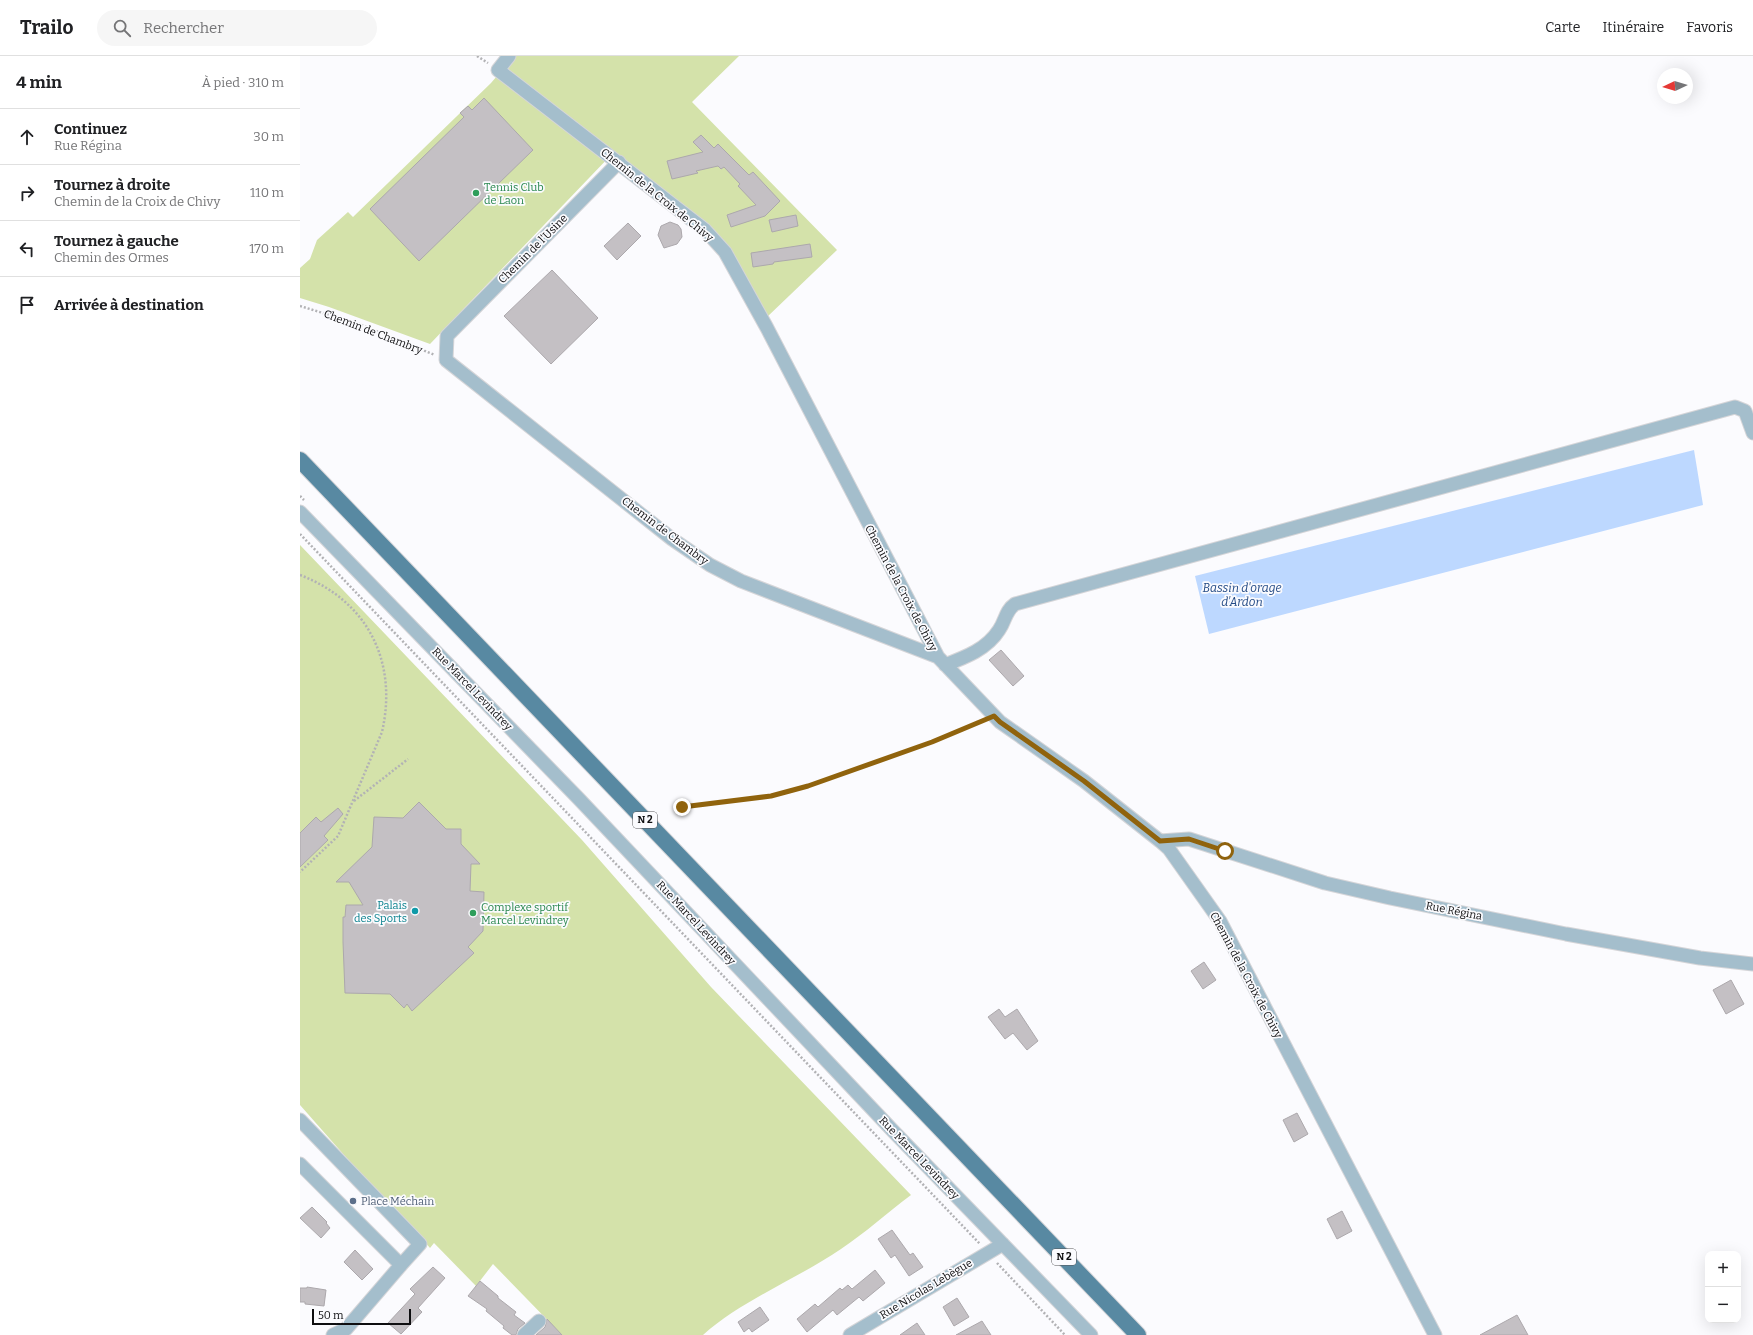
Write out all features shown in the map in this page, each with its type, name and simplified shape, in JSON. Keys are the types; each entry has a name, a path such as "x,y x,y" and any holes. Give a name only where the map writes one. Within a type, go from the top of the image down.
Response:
{"main road":[{"name":"N 2","path":"300,460 1138,1335"}],"street":[{"name":"Chemin de la Croix de Chivy","path":"509,56 498,70 619,162 705,230 725,252 767,328 942,661 1000,722 1084,781 1169,849 1220,921 1435,1335"},
{"name":"Chemin de l'Usine","path":"446,360 447,336 619,162"},
{"name":"Chemin de Chambry","path":"446,360 672,539 710,565 741,581 784,599 942,661"},
{"path":"942,661 972,655 989,642 1000,630 1005,615 1010,608 1016,604 1735,407 1745,411 1753,433"},
{"name":"Rue Marcel Levindrey","path":"300,512 579,799 895,1133 1091,1335"},
{"name":"Rue Régina","path":"1160,841 1189,839 1325,883 1398,900 1566,934 1700,958 1753,964"},
{"path":"300,1120 420,1244 346,1329 333,1335"},
{"path":"300,1164 401,1265"},
{"name":"Rue Nicolas Lebègue","path":"850,1335 1002,1244"},
{"path":"524,1335 539,1321"}],"path":[{"name":"Chemin de Chambry","path":"300,306 359,324 446,360"},
{"path":"300,534 1065,1335"},
{"path":"300,575 313,580 338,595 359,616 375,642 385,672 387,702 382,732 338,836 300,872"},
{"path":"682,807 771,796 808,786 932,742 994,716"},
{"path":"352,803 408,759"}],"green space":[{"name":"Tennis Club de Laon","path":"514,56 739,56 692,102 837,250 766,318 722,240 612,154 430,344 300,298 300,268 310,259 317,240 348,212 353,217 491,83"},
{"name":"Complexe sportif Marcel Levindrey","path":"300,545 582,840 711,987 911,1195 841,1249 752,1300 718,1322 703,1335 562,1335 493,1264 476,1286 434,1243 430,1248 410,1225 404,1223 300,1105"}],"water":[{"name":"Bassin d'orage d'Ardon","path":"1694,450 1703,505 1209,634 1195,576"}],"building":[{"path":"484,98 533,150 419,261 370,209 464,117 460,113 468,106 472,110"},
{"path":"701,135 714,148 718,144 749,175 753,172 780,201 765,216 731,227 727,215 756,205 738,186 740,184 724,167 721,169 718,166 696,171 698,173 672,179 667,161 703,152 693,142"},
{"path":"796,215 798,226 772,232 769,220"},
{"path":"670,222 678,225 681,229 682,237 677,244 664,248 658,235 661,226"},
{"path":"628,223 641,236 617,260 604,246"},
{"path":"810,244 812,257 774,262 773,264 753,267 751,253"},
{"path":"552,270 598,318 551,364 504,316"},
{"path":"1001,650 1024,676 1013,686 989,660"},
{"name":"Palais des Sports","path":"419,802 446,829 461,829 461,844 480,864 471,864 470,891 484,892 483,931 468,947 474,953 412,1011 407,1004 404,1008 390,994 345,993 343,917 345,917 346,905 363,905 349,882 336,882 372,847 374,817 403,818"},
{"path":"338,808 343,814 324,836 328,840 300,867 300,833 316,817 321,822"},
{"path":"1204,962 1216,980 1203,989 1191,971"},
{"path":"1731,980 1744,1004 1726,1014 1713,990"},
{"path":"999,1009 1005,1017 1017,1009 1038,1041 1027,1050 1013,1033 1005,1039 988,1017"},
{"path":"1297,1113 1308,1134 1294,1142 1283,1120"},
{"path":"312,1207 327,1222 326,1223 330,1228 321,1238 300,1218"},
{"path":"1342,1211 1352,1231 1337,1239 1327,1219"},
{"path":"892,1230 910,1255 913,1253 923,1267 909,1276 895,1255 891,1258 878,1239"},
{"path":"355,1250 373,1269 362,1280 344,1262"},
{"path":"433,1267 445,1278 418,1308 422,1312 401,1334 388,1323 415,1294 410,1289"},
{"path":"875,1270 885,1283 863,1301 859,1297 837,1315 833,1310 807,1332 797,1319 815,1304 818,1307 840,1288 842,1290 848,1285 852,1289"},
{"path":"480,1281 516,1312 514,1315 525,1323 518,1329 516,1335 512,1335 503,1328 504,1326 486,1311 487,1309 468,1296"},
{"path":"307,1287 326,1290 324,1306 300,1302 300,1288"},
{"path":"957,1298 969,1317 954,1326 943,1307"},
{"path":"760,1307 769,1320 752,1332 749,1328 744,1332 738,1322"},
{"path":"1517,1315 1528,1335 1480,1335"},
{"path":"547,1319 562,1335 536,1335 545,1327"},
{"path":"982,1321 991,1335 956,1335"},
{"path":"917,1323 925,1335 900,1335"}],"place":[{"name":"Tennis Club de Laon","path":"476,193"},
{"name":"Palais des Sports","path":"415,911"},
{"name":"Complexe sportif Marcel Levindrey","path":"473,913"},
{"name":"Place Méchain","path":"353,1201"}],"route":[{"path":"682,807 771,796 808,786 932,742 994,716 1000,722 1084,781 1160,841 1189,839 1225,851"}]}
